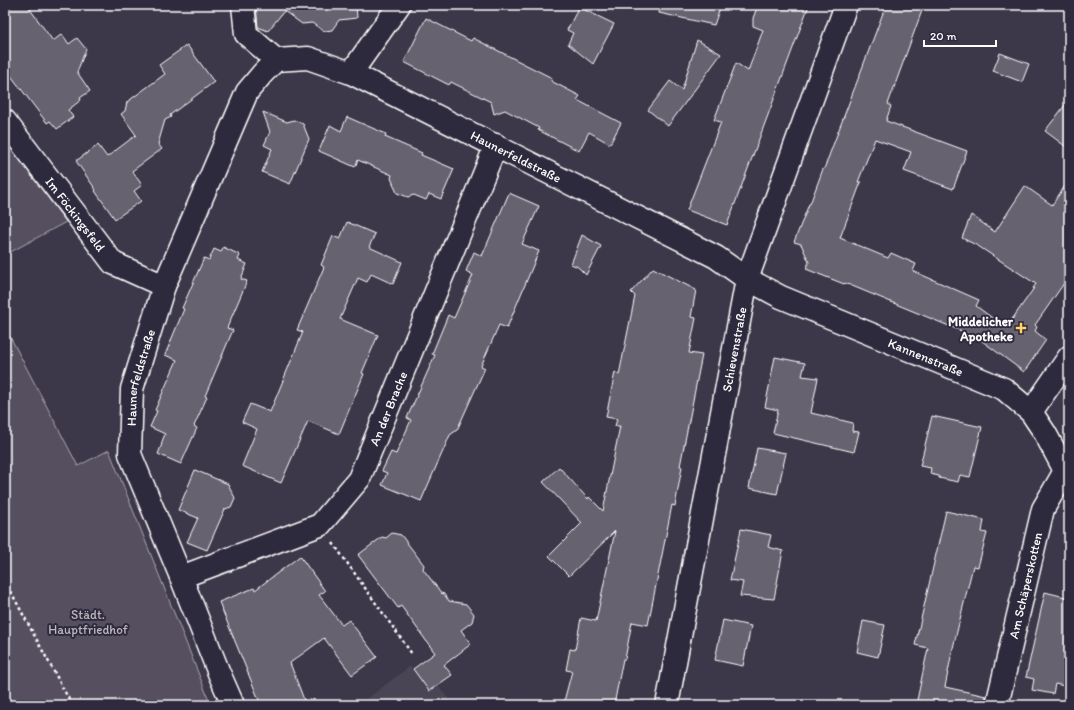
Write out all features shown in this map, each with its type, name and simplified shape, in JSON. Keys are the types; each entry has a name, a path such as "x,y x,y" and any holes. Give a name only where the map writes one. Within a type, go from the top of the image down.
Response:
{"street":[{"path":"243,5 246,34 276,60"},
{"path":"351,73 399,5"},
{"name":"Schievenstraße","path":"667,705 747,279 846,5"},
{"name":"Haunerfeldstraße","path":"233,705 130,454 132,389 164,286 247,92 276,60 308,58 351,73 716,257 747,279"},
{"name":"Im Föckingsfeld","path":"5,121 113,263 164,286"},
{"name":"An der Brache","path":"181,577 320,525 359,480 496,146"},
{"name":"Kannenstraße","path":"747,279 780,297 1004,389 1031,412 1045,433 1067,474"},
{"path":"1031,412 1069,357"},
{"name":"Am Schäperskotten","path":"997,705 1043,509 1067,474"}],"path":[{"path":"320,525 412,654"},
{"path":"5,581 72,705"}],"shaded area":[{"path":"410,666 429,691 438,685 453,705 360,704"}],"green space":[{"path":"5,140 66,222 5,255"},
{"name":"Städt. Hauptfriedhof","path":"5,327 78,466 109,450 211,705 5,705"}],"building":[{"path":"5,5 27,5 53,41 62,34 69,44 77,38 86,49 77,72 90,91 80,98 81,100 68,110 73,117 57,129 50,121 47,123 5,68"},
{"path":"256,5 356,5 357,18 339,20 332,30 325,31 312,23 302,24 284,11 268,31 258,27"},
{"path":"660,5 721,5 714,25 659,13"},
{"path":"758,5 809,5 727,225 687,210 721,122 714,120 736,63 748,71 763,30 753,26 753,18"},
{"path":"886,5 924,5 888,104 891,106 886,121 967,151 953,189 904,171 911,152 875,139 858,182 861,182 840,238 888,258 891,253 916,264 913,271 979,300 976,306 1006,328 1036,284 978,246 962,238 971,215 995,232 1025,186 1052,205 1069,180 1069,276 1035,325 1037,327 1035,331 1046,340 1024,372 978,338 845,283 844,284 806,269 809,262 801,244 794,242 824,169"},
{"path":"579,7 614,24 593,64 568,44 573,33 567,30"},
{"path":"426,18 471,41 473,38 552,78 551,81 580,96 577,100 621,123 610,144 589,132 579,151 538,130 539,128 505,110 494,114 491,102 451,82 449,85 404,62"},
{"path":"697,40 721,54 668,126 648,110 670,81 682,90"},
{"path":"187,45 214,82 170,115 171,117 165,120 158,144 162,149 132,171 142,185 134,191 141,201 115,219 76,161 98,145 107,157 136,135 121,114 125,111 127,102 165,74 159,65"},
{"path":"1000,53 1029,64 1022,82 993,71"},
{"path":"1069,100 1069,149 1045,131"},
{"path":"263,112 287,122 294,120 303,124 309,139 290,184 262,172 272,149 264,145 270,132"},
{"path":"347,117 386,134 385,137 422,153 421,155 454,169 441,199 429,194 426,200 414,195 408,197 397,193 391,178 392,175 358,160 355,167 319,151 330,125 341,131"},
{"path":"509,193 539,206 522,244 539,251 507,328 499,325 481,366 485,368 457,430 450,435 421,501 382,485 387,473 382,471 391,452 396,454 411,420 407,418 435,355 432,354 448,315 454,318 473,275 466,271 474,252 482,256"},
{"path":"347,222 375,234 369,247 402,262 393,284 371,274 367,282 358,278 340,319 378,335 362,373 364,374 339,434 308,421 281,483 242,466 257,429 242,422 250,404 270,412 303,332 297,330 324,267 321,265 333,236 340,239"},
{"path":"582,235 601,246 586,275 578,267 571,264"},
{"path":"223,247 240,255 238,260 247,264 241,279 247,281 227,328 233,330 205,396 207,397 194,426 197,428 181,464 158,454 165,434 150,427 157,411 155,410 177,360 165,355 184,309 182,308 204,258 209,260 214,249 221,252"},
{"path":"653,268 696,290 691,317 696,318 689,353 702,355 680,466 682,467 675,506 672,505 648,625 632,622 614,705 584,701 583,705 563,705 572,671 566,670 570,649 575,650 581,618 596,621 615,531 569,576 549,556 582,523 543,482 559,467 588,499 589,497 603,511 620,426 615,426 617,419 606,417 615,372 619,375 635,296 631,292"},
{"path":"775,357 805,363 802,376 818,378 811,413 853,423 852,431 859,432 854,452 773,433 778,410 765,407"},
{"path":"932,416 982,427 970,477 960,475 958,482 939,478 939,476 930,474 931,468 920,466"},
{"path":"757,448 786,453 777,494 749,488"},
{"path":"195,470 228,484 235,498 231,507 225,509 207,550 187,542 198,518 178,510"},
{"path":"946,511 984,520 982,532 987,533 978,567 973,566 945,687 986,696 985,705 916,705 928,648 915,645"},
{"path":"741,529 771,535 768,547 783,551 774,599 740,596 743,582 730,580"},
{"path":"392,533 401,535 424,565 423,569 449,601 466,604 474,614 472,622 461,630 471,644 444,665 452,675 429,691 413,669 435,653 401,606 398,608 358,555 382,537 386,538"},
{"path":"300,556 325,591 319,595 342,625 349,620 377,657 352,675 324,638 290,663 306,705 261,705 219,602 254,588 255,590"},
{"path":"1045,592 1069,598 1069,670 1065,686 1055,684 1053,694 1032,690 1034,679 1026,677"},
{"path":"723,620 751,626 743,666 715,660"},
{"path":"863,621 885,625 878,657 857,652"}],"place":[{"name":"Middelicher Apotheke","path":"1021,328"}]}
